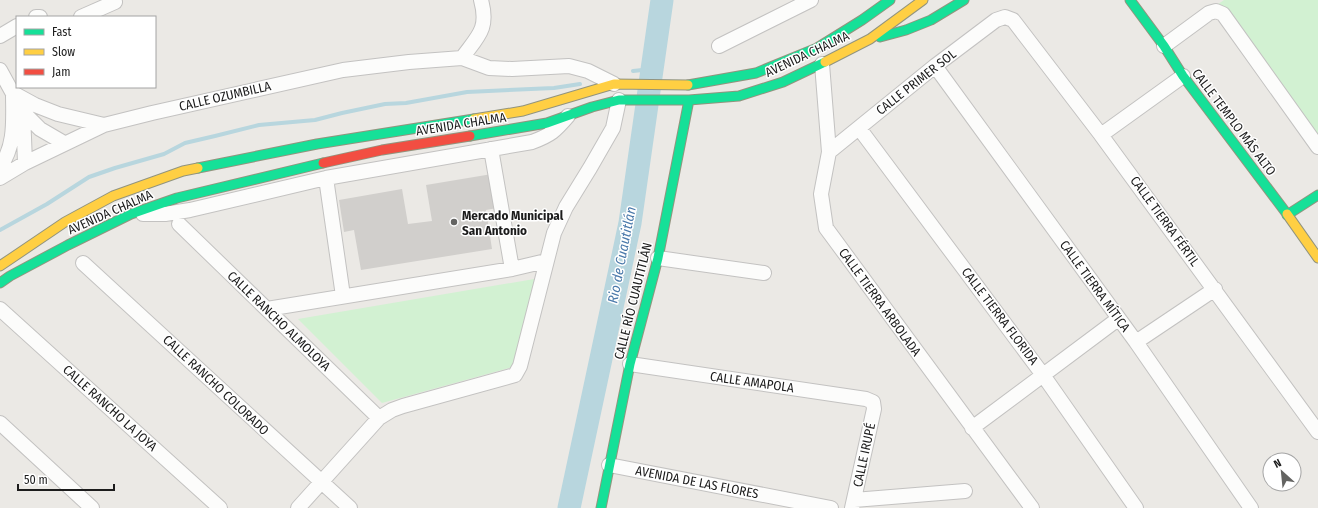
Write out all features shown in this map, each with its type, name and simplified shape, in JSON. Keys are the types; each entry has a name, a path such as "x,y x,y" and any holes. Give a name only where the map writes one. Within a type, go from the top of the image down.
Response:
{"main road":[{"name":"AVENIDA CHALMA","path":"0,266 64,222 106,200 183,171 317,144 523,111 609,81 655,85 689,85 756,73 817,48 862,20 890,0"},
{"name":"AVENIDA CHALMA","path":"0,283 10,276 68,245 131,214 178,198 382,150 547,122 619,100 689,100 739,96 783,82 822,64 870,39 924,0"},
{"path":"870,39 906,30 925,23 964,0"},
{"name":"CALLE TEMPLO MÁS ALTO","path":"1130,0 1164,46 1183,76 1287,214 1318,258"},
{"name":"CALLE RÍO CUAUTITLÁN","path":"601,508 630,364 658,258 689,100"},
{"path":"1287,214 1318,195"}],"street":[{"path":"481,0 484,17 482,31 462,58 489,68 512,69 569,66 588,70 609,81"},
{"path":"719,46 811,0"},
{"path":"83,16 115,2"},
{"path":"1164,46 1209,13 1216,11 1223,14 1318,147"},
{"name":"CALLE PRIMER SOL","path":"829,152 935,66 996,20 1005,17"},
{"name":"CALLE TIERRA FÉRTIL","path":"1005,17 1013,20 1101,135 1318,432"},
{"path":"0,36 16,27"},
{"name":"CALLE OZUMBILLA","path":"0,178 64,143 104,125 343,70 409,62 462,58"},
{"name":"CALLE TIERRA ARBOLADA","path":"822,64 829,152 821,194 826,228 1032,508"},
{"name":"CALLE TIERRA MÍTICA","path":"935,66 1136,342 1251,508"},
{"path":"0,70 23,112 40,129 64,143"},
{"path":"1101,135 1183,76"},
{"path":"13,93 34,105 58,114 104,125"},
{"path":"0,167 6,159 12,139 13,93"},
{"path":"298,508 379,418 392,410 515,375 520,366 554,233 566,207 613,128 619,100"},
{"path":"23,112 25,163"},
{"path":"131,214 165,214 190,210 326,178 532,142 547,137 570,115"},
{"name":"CALLE TIERRA FLORIDA","path":"859,128 1043,375 1136,508"},
{"path":"491,149 512,269"},
{"path":"326,178 343,296"},
{"name":"CALLE RANCHO ALMOLOYA","path":"179,224 379,418"},
{"path":"658,258 764,273"},
{"path":"268,309 512,269 546,261"},
{"name":"CALLE RANCHO COLORADO","path":"83,263 350,508"},
{"path":"1136,342 1215,289"},
{"name":"CALLE RANCHO LA JOYA","path":"0,309 220,508"},
{"path":"972,428 1118,319"},
{"name":"CALLE AMAPOLA","path":"630,364 866,399 872,402"},
{"name":"CALLE IRUPÉ","path":"853,504 874,409 872,402"},
{"path":"0,423 92,508"},
{"name":"AVENIDA DE LAS FLORES","path":"609,465 831,508"},
{"path":"853,504 965,491"}],"green space":[{"path":"1224,0 1318,0 1318,147 1214,7"},
{"path":"540,278 513,367 382,403 298,319"}],"building":[{"name":"Mercado Municipal San Antonio","path":"492,174 497,208 486,210 492,249 361,270 354,230 344,232 339,200 402,189 408,224 432,221 426,185"}],"waterway":[{"name":"Rio de Cuautitlán","path":"569,508 630,223 662,0"},
{"path":"633,71 652,69"},
{"path":"0,230 47,204 89,177 164,154 185,143 259,125 315,120 385,104 406,103 467,92 554,88 580,84"}],"traffic: fast":[{"path":"688,85 756,73 817,48 862,20 890,0"},
{"path":"880,37 906,30 931,20 964,0"},
{"path":"1130,0 1164,46 1183,76 1287,214"},
{"path":"470,136 547,123 592,107 619,100 689,100 739,96 783,82 825,62"},
{"path":"601,508 630,364 658,258 689,100"},
{"path":"198,168 317,144 474,119"},
{"path":"0,283 10,276 68,245 131,214 177,198 323,163"},
{"path":"1287,215 1318,195"}],"traffic: slow":[{"path":"825,62 870,39 923,0"},
{"path":"474,119 523,111 614,84 688,85"},
{"path":"0,266 65,222 113,196 183,171 198,168"},
{"path":"1287,214 1318,258"}],"traffic: jam":[{"path":"323,163 382,150 470,136"}],"place":[{"name":"Mercado Municipal San Antonio","path":"454,222"}]}
